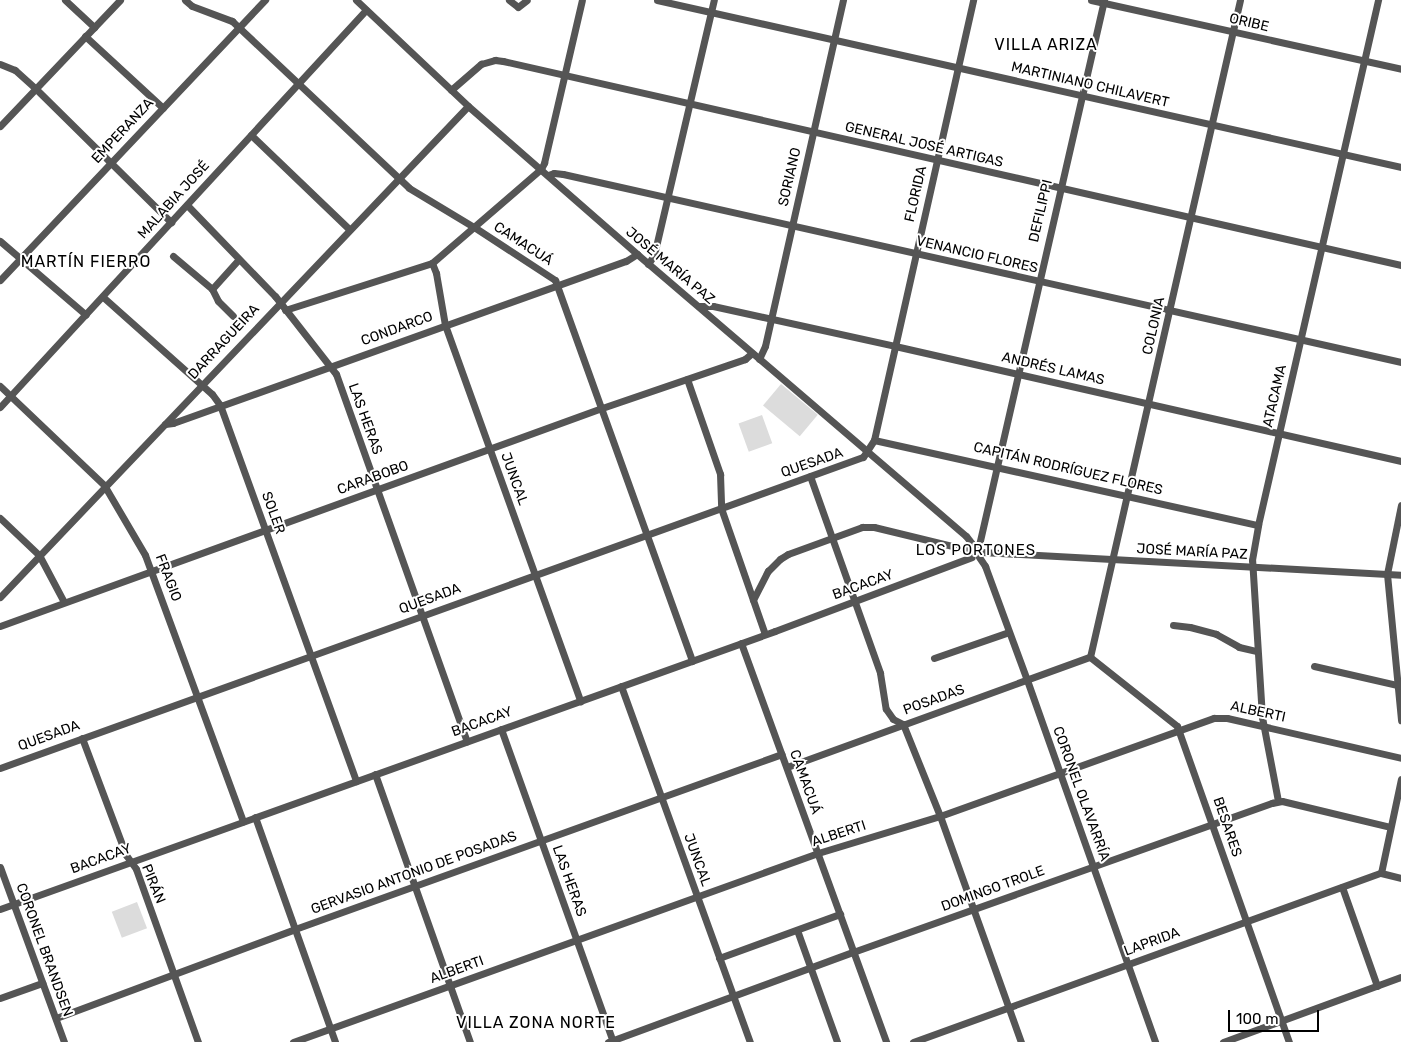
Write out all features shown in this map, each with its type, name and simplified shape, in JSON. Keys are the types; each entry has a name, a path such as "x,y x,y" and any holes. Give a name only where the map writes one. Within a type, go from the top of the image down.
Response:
{"street":[{"path":"65,0 94,27"},
{"path":"0,126 120,0"},
{"name":"CAMACUÁ","path":"185,0 192,6 232,21 409,188 552,277 558,284 692,661"},
{"name":"EMPERANZA","path":"0,280 265,0"},
{"name":"JOSÉ MARÍA PAZ","path":"356,0 468,106 648,264 966,536 976,551 1401,575"},
{"path":"509,0 518,7 527,0"},
{"path":"285,310 432,263 541,169 544,163 582,0"},
{"name":"MARTINIANO CHILAVERT","path":"657,0 1401,168"},
{"path":"648,264 654,255 714,0"},
{"name":"SORIANO","path":"759,359 763,352 843,0"},
{"name":"FLORIDA","path":"867,452 874,440 973,0"},
{"name":"ORIBE","path":"1091,0 1103,1 1401,69"},
{"name":"COLONIA","path":"1090,657 1240,0"},
{"name":"ATACAMA","path":"1278,801 1262,725 1251,567 1258,525 1378,0"},
{"name":"DEFILIPPI","path":"976,551 1103,1"},
{"name":"MALABIA JOSÉ","path":"0,407 366,10"},
{"path":"85,36 163,108"},
{"name":"GENERAL JOSÉ ARTIGAS","path":"451,90 475,68 495,60 1401,265"},
{"path":"0,64 15,70 36,89 172,222"},
{"name":"DARRAGUEIRA","path":"0,597 104,485 165,424 349,228 468,106"},
{"path":"251,135 349,228"},
{"name":"VENANCIO FLORES","path":"548,175 554,173 564,174 1401,362"},
{"name":"LAS HERAS","path":"186,205 279,302 331,366 378,490 467,741"},
{"path":"0,241 86,315"},
{"name":"CONDARCO","path":"165,424 173,423 626,260 637,254"},
{"path":"173,256 212,289 218,301 233,316"},
{"path":"212,289 239,259"},
{"name":"JUNCAL","path":"432,263 436,273 445,325 580,701"},
{"name":"SOLER","path":"103,297 202,385 220,405 356,781"},
{"name":"ANDRÉS LAMAS","path":"699,306 713,306 770,318 1401,460"},
{"name":"CARABOBO","path":"0,626 602,408 745,359 752,353"},
{"path":"687,379 719,470 721,508 765,634"},
{"name":"FRAGIO","path":"0,386 104,485 152,570 244,822"},
{"name":"CAPITÁN RODRÍGUEZ FLORES","path":"874,440 1258,525"},
{"name":"QUESADA","path":"0,768 535,574 859,460 867,452"},
{"path":"810,476 880,673 886,709 893,719 904,724 940,816 1021,1042"},
{"path":"1401,505 1387,574 1401,720"},
{"path":"0,518 39,555 64,602"},
{"path":"753,600 768,571 780,559 868,526 976,551"},
{"name":"BACACAY","path":"0,909 855,602 976,551"},
{"name":"CORONEL OLAVARRÍA","path":"976,551 985,566 1027,680 1155,1042"},
{"path":"1173,625 1190,627 1216,634 1234,644 1256,652"},
{"path":"934,658 1009,632"},
{"name":"CAMACUÁ","path":"741,643 886,1042"},
{"name":"POSADAS","path":"787,767 1090,657"},
{"name":"BESARES","path":"1090,657 1172,720 1179,729 1290,1042"},
{"path":"1314,666 1399,686"},
{"name":"JUNCAL","path":"621,686 750,1042"},
{"name":"ALBERTI","path":"293,1042 818,853 940,816 1179,729 1221,717 1401,758"},
{"name":"LAS HERAS","path":"501,729 577,940 611,1042"},
{"name":"PIRÁN","path":"82,738 126,855 136,869 198,1042"},
{"name":"GERVASIO ANTONIO DE POSADAS","path":"56,1018 173,973 782,754"},
{"path":"375,774 470,1042"},
{"path":"1401,779 1380,873 1401,878"},
{"path":"1278,801 1390,827"},
{"name":"DOMINGO TROLE","path":"611,1042 853,952 1278,801"},
{"path":"256,817 335,1042"},
{"name":"CORONEL BRANDSEN","path":"0,867 64,1042"},
{"name":"LAPRIDA","path":"913,1042 1380,873"},
{"path":"1342,887 1377,986"},
{"path":"719,958 840,914"},
{"path":"797,930 834,1041"},
{"path":"1224,1042 1401,977"},
{"path":"0,998 42,982"}],"shaded area":[{"path":"781,384 818,415 800,436 763,405"},
{"path":"762,415 772,443 749,452 739,424"},
{"path":"137,902 147,928 122,938 112,912"}],"district":[{"name":"VILLA ARIZA","path":"1046,45"},
{"name":"MARTÍN FIERRO","path":"86,262"},
{"name":"LOS PORTONES","path":"976,551"},
{"name":"VILLA ZONA NORTE","path":"536,1023"}]}
